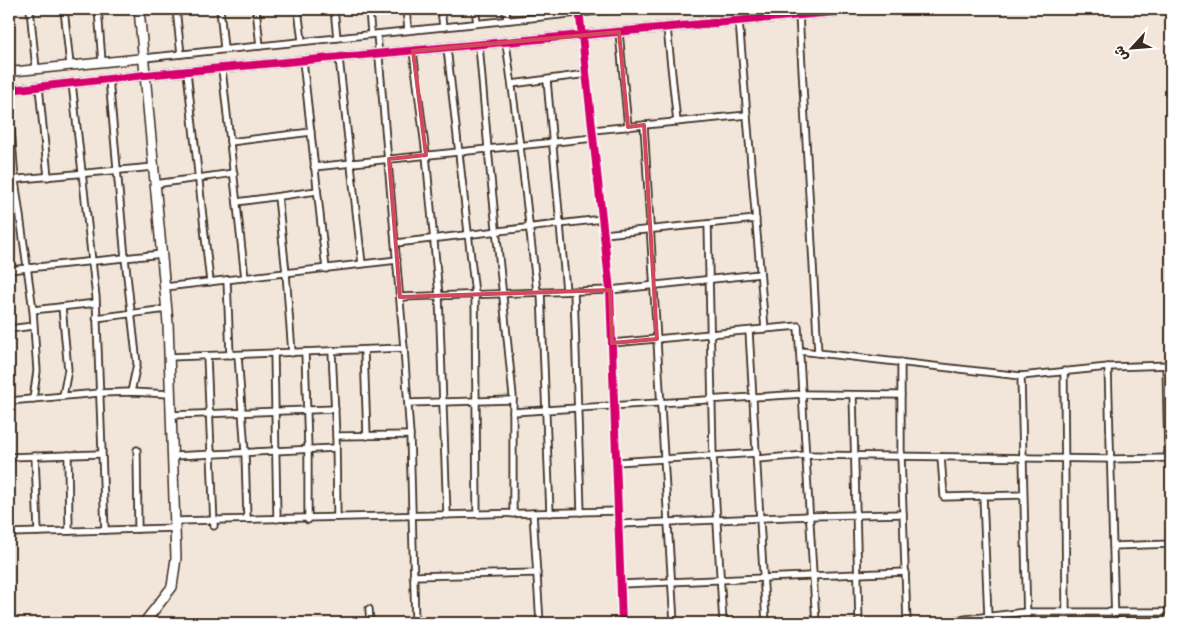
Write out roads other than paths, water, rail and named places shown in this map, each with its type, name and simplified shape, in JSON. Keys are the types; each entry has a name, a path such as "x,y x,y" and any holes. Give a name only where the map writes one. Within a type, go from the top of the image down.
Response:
{"main road":[{"path":"139,9 167,309 176,558 172,587 144,623"}],"street":[{"path":"30,9 36,69"},
{"path":"64,9 70,65"},
{"path":"98,9 102,62"},
{"path":"176,9 181,54"},
{"path":"220,9 224,49"},
{"path":"256,9 260,46"},
{"path":"298,9 302,41"},
{"path":"334,9 337,38"},
{"path":"368,9 380,54 396,243 410,435 415,623"},
{"path":"406,9 408,30"},
{"path":"441,9 443,27"},
{"path":"475,9 477,23"},
{"path":"506,9 507,20"},
{"path":"538,9 539,17"},
{"path":"9,72 539,17 580,11 617,9"},
{"path":"9,90 145,75 739,22 795,13 867,9"},
{"path":"580,11 610,290 622,623"},
{"path":"795,13 818,353"},
{"path":"739,22 765,329"},
{"path":"667,28 677,122"},
{"path":"619,32 628,127"},
{"path":"506,43 529,228 539,292 550,513"},
{"path":"479,45 513,400 513,514"},
{"path":"447,48 475,294 477,514"},
{"path":"413,51 426,156 439,296 448,515"},
{"path":"339,58 362,264"},
{"path":"303,61 326,269"},
{"path":"222,69 245,278"},
{"path":"187,72 210,282"},
{"path":"512,84 586,74"},
{"path":"109,79 125,258 137,364 131,392"},
{"path":"547,80 566,291"},
{"path":"72,83 96,303 105,530"},
{"path":"38,86 48,176"},
{"path":"9,102 12,180 33,310 37,371 34,399"},
{"path":"593,130 747,115"},
{"path":"644,125 674,623"},
{"path":"230,142 311,132"},
{"path":"314,167 594,138"},
{"path":"12,180 154,166"},
{"path":"155,184 234,173"},
{"path":"237,202 317,192"},
{"path":"278,196 292,353"},
{"path":"396,243 602,219"},
{"path":"604,234 756,220"},
{"path":"708,224 713,456 723,623"},
{"path":"9,270 162,254"},
{"path":"165,287 397,260"},
{"path":"400,297 610,290 760,274"},
{"path":"228,280 230,355"},
{"path":"574,291 581,512"},
{"path":"33,310 96,303"},
{"path":"62,307 68,370 63,396"},
{"path":"96,318 167,309"},
{"path":"9,329 33,326"},
{"path":"612,343 798,326 816,623"},
{"path":"749,331 766,623"},
{"path":"169,357 404,348"},
{"path":"364,350 367,436"},
{"path":"332,351 336,436 336,518"},
{"path":"617,462 713,456 806,455 1170,458 1169,365 1108,366 1021,376 800,351"},
{"path":"304,352 308,449 308,519"},
{"path":"274,353 277,519"},
{"path":"238,355 245,452 247,519"},
{"path":"207,356 214,523"},
{"path":"901,362 900,456 907,623"},
{"path":"1108,366 1115,623"},
{"path":"1064,371 1066,612"},
{"path":"1021,376 1027,623"},
{"path":"9,402 99,393 170,394"},
{"path":"513,412 803,394 901,395"},
{"path":"853,395 859,623"},
{"path":"408,403 513,400"},
{"path":"171,415 335,409"},
{"path":"336,436 410,435"},
{"path":"173,456 336,448"},
{"path":"137,450 138,529"},
{"path":"9,457 101,454"},
{"path":"68,455 69,531"},
{"path":"35,456 38,532"},
{"path":"941,457 944,497 1023,495"},
{"path":"983,496 988,617"},
{"path":"9,533 138,529 175,524 214,523 247,519 619,511"},
{"path":"533,513 540,623"},
{"path":"619,524 903,514"},
{"path":"1113,546 1171,544"},
{"path":"621,584 906,572"},
{"path":"413,576 537,573"},
{"path":"369,608 370,623"},
{"path":"931,623 1026,612 1171,612"}]}
